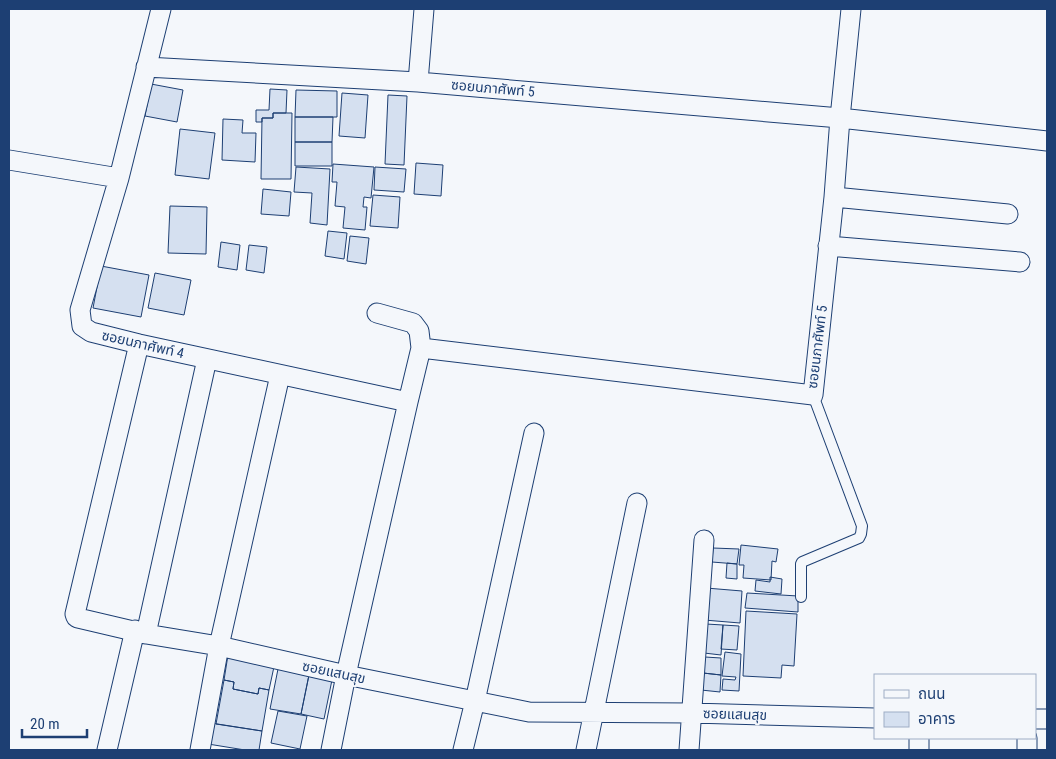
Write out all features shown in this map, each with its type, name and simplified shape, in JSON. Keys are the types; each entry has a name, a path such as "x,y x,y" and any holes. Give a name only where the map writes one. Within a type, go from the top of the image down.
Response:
{"street":[{"name":"ซอยนภาศัพท์ 4","path":"161,9 119,178 80,310 82,326 91,332 139,344 408,402"},
{"path":"418,82 424,9"},
{"name":"ซอยนภาศัพท์ 5","path":"421,348 813,394 834,198 851,9"},
{"name":"ซอยนภาศัพท์ 5","path":"146,67 418,82 840,118"},
{"path":"840,118 1047,142"},
{"path":"9,160 119,178"},
{"path":"834,198 1008,214"},
{"path":"828,246 1020,262"},
{"path":"331,750 346,675 421,348 419,331 413,323 377,313"},
{"name":"ซอยแสนสุข","path":"139,344 75,614 76,617 140,632 219,646 346,675 529,712 691,713 874,718"},
{"path":"107,750 140,632 207,359"},
{"path":"200,750 219,646 280,375"},
{"path":"463,750 534,433"},
{"path":"586,750 637,503"},
{"path":"689,750 704,540"}],"lane":[{"path":"801,597 800,564 858,538 861,534 862,526 813,394"}],"building":[{"path":"151,84 183,90 177,122 145,116"},
{"path":"270,89 287,90 286,113 273,113 273,118 262,118 262,122 256,122 256,110 269,110"},
{"path":"296,90 337,91 337,117 295,117"},
{"path":"342,93 368,95 365,138 339,136"},
{"path":"388,95 407,96 404,165 385,164"},
{"path":"273,113 292,113 291,179 261,179 262,118 273,118"},
{"path":"295,117 333,117 332,142 295,142"},
{"path":"223,119 243,120 242,133 256,133 255,162 222,160"},
{"path":"180,129 215,133 209,179 175,175"},
{"path":"295,142 332,142 332,166 295,166"},
{"path":"416,163 443,165 441,196 414,194"},
{"path":"333,164 374,167 371,198 364,197 363,207 367,207 365,230 343,228 345,207 335,206 337,182 332,182"},
{"path":"296,167 330,169 327,225 310,223 312,193 294,192"},
{"path":"375,167 406,169 404,192 374,190"},
{"path":"263,189 291,192 289,216 261,214"},
{"path":"373,195 400,197 398,228 370,226"},
{"path":"170,206 207,207 206,254 168,253"},
{"path":"328,231 347,233 344,259 325,256"},
{"path":"350,236 369,238 366,264 347,261"},
{"path":"221,242 240,245 237,270 218,267"},
{"path":"249,245 267,247 264,273 246,270"},
{"path":"101,266 149,275 141,317 93,308"},
{"path":"155,273 191,280 184,315 148,308"},
{"path":"741,545 778,549 776,562 772,561 771,580 743,578 744,565 739,565"},
{"path":"713,548 739,549 737,564 712,562"},
{"path":"727,563 737,564 737,579 726,578"},
{"path":"770,577 782,579 781,594 755,591 756,580 770,582"},
{"path":"706,588 742,591 740,623 704,620"},
{"path":"747,593 798,596 798,612 745,608"},
{"path":"746,611 797,614 794,666 782,665 781,678 743,676"},
{"path":"706,624 723,625 721,655 704,653"},
{"path":"723,625 739,626 737,650 721,649"},
{"path":"725,652 741,654 739,691 722,690 723,679 735,680 736,677 722,676"},
{"path":"228,655 275,662 269,690 259,688 258,694 233,689 234,682 224,680"},
{"path":"705,657 721,658 721,675 703,673"},
{"path":"279,664 310,670 301,714 270,709"},
{"path":"310,670 333,675 324,719 301,714"},
{"path":"703,673 721,675 720,692 701,690"},
{"path":"224,680 234,682 233,689 258,694 259,688 269,690 262,731 216,724"},
{"path":"278,711 307,716 300,749 271,743"},
{"path":"211,723 262,731 259,750 245,750 208,744"}]}
